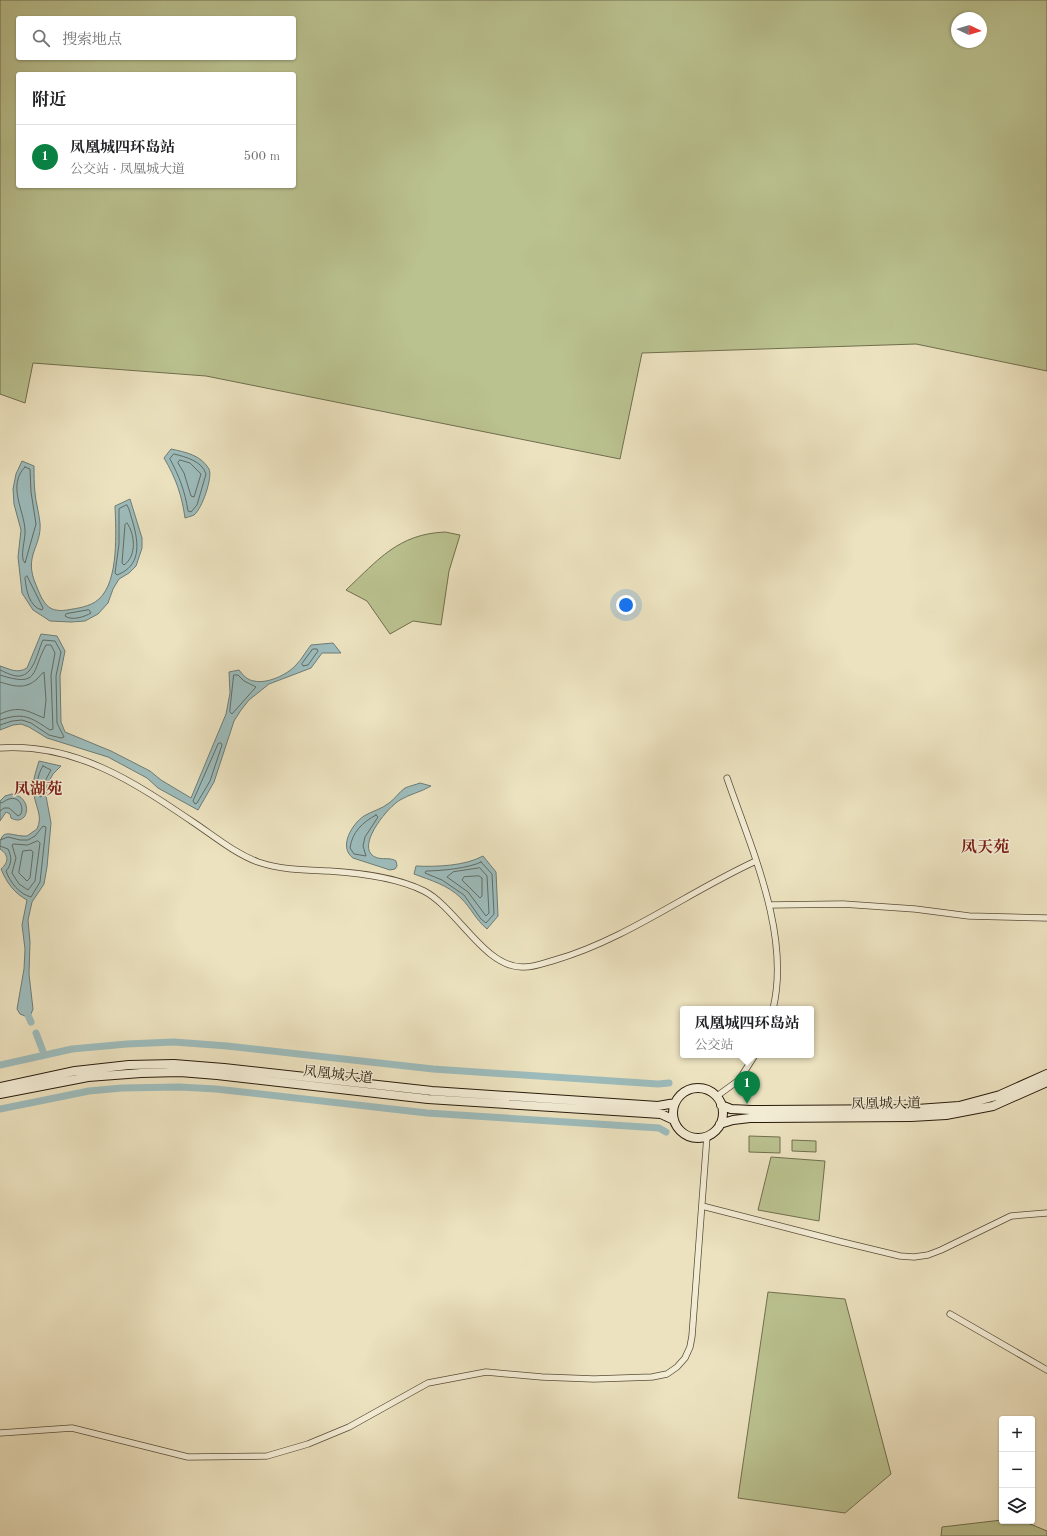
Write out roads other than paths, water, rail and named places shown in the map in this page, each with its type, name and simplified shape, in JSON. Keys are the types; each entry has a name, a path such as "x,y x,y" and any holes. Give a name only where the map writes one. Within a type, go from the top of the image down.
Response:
{"main road":[{"name":"凤凰城大道","path":"0,1087 75,1071 129,1065 174,1064 446,1092 658,1106 675,1103"},
{"name":"凤凰城大道","path":"0,1094 88,1077 180,1072 436,1099 661,1114 674,1120"},
{"name":"凤凰城大道","path":"721,1105 731,1109 751,1110 892,1110 938,1108 981,1101 1000,1095 1047,1074"},
{"name":"凤凰城大道","path":"720,1124 733,1120 750,1118 946,1115 993,1106 1047,1082"},
{"path":"694,1088 702,1088 717,1096 723,1114 717,1129 707,1136 691,1137 683,1133 674,1120 675,1103 680,1096 686,1091 694,1088"}],"street":[{"path":"0,748 22,748 51,751 87,761 110,770 144,788 238,852 266,864 297,870 358,874 416,887 432,896 447,908 465,930 491,954 506,964 514,967 529,967 591,948 623,932 723,876 756,861"},
{"path":"727,778 756,861 769,906 776,938 778,955 773,1006"},
{"path":"769,906 843,904 915,909 970,916 1047,918"},
{"path":"717,1096 739,1080 753,1058"},
{"path":"0,1433 72,1428 188,1457 267,1456 308,1444 349,1427 428,1383 486,1372 542,1377 594,1379 652,1377 667,1374 681,1362 690,1347 707,1136"},
{"path":"702,1206 900,1256 914,1257 928,1255 942,1250 1011,1216 1047,1213"},
{"path":"950,1314 1047,1370"}],"water":[{"path":"171,449 187,453 202,460 206,464 210,473 203,500 197,512 194,515 185,518 178,487 164,458"},
{"path":"22,461 34,466 35,493 40,523 40,531 31,566 33,575 44,601 50,608 55,610 67,610 88,605 99,599 105,591 110,580 115,555 115,506 130,499 142,538 142,548 136,566 129,573 119,579 113,589 108,603 98,614 85,621 50,621 33,610 22,593 18,557 21,530 14,504 13,489 16,474"},
{"path":"41,634 57,636 65,651 60,676 61,722 65,732 111,751 150,771 161,780 191,798 226,714 230,693 229,672 239,670 249,680 259,682 271,680 292,669 311,645 333,643 341,653 322,653 311,668 269,684 249,700 234,721 214,782 198,810 158,788 147,778 108,757 47,738 21,724 13,725 0,730 0,666 17,671 27,668"},
{"path":"39,761 61,766 53,774 47,785 46,796 51,823 47,867 44,884 32,902 28,920 30,942 29,974 33,1009 31,1014 25,1016 20,1014 17,1009 24,969 25,949 22,925 27,900 11,887 6,879 1,869 7,859 3,851 0,849 2,837 4,835 27,836 37,829 39,824 39,816 33,786"},
{"path":"420,783 431,786 400,800 395,804 377,825 369,841 371,854 377,858 396,861 397,866 395,869 390,870 353,858 347,848 347,842 348,836 355,824 364,816 393,800 405,788"},
{"path":"12,794 19,796 24,800 26,806 25,816 22,819 17,820 11,818 10,814 6,812 0,821 0,801 5,796"},
{"path":"483,856 496,872 498,916 487,929 456,893 439,883 414,874 416,866 459,864"}],"waterway":[{"path":"28,1015 31,1022"},
{"path":"36,1033 44,1054"},
{"path":"0,1065 72,1049 127,1044 174,1042 227,1046 433,1069 658,1084 669,1083"},
{"path":"0,1109 89,1091 122,1088 179,1087 216,1089 427,1113 659,1128 666,1132"}],"place":[{"name":"凤凰城四环岛站","path":"747,1104"}],"district":[{"name":"凤湖苑","path":"38,790"},
{"name":"凤天苑","path":"985,848"}]}
